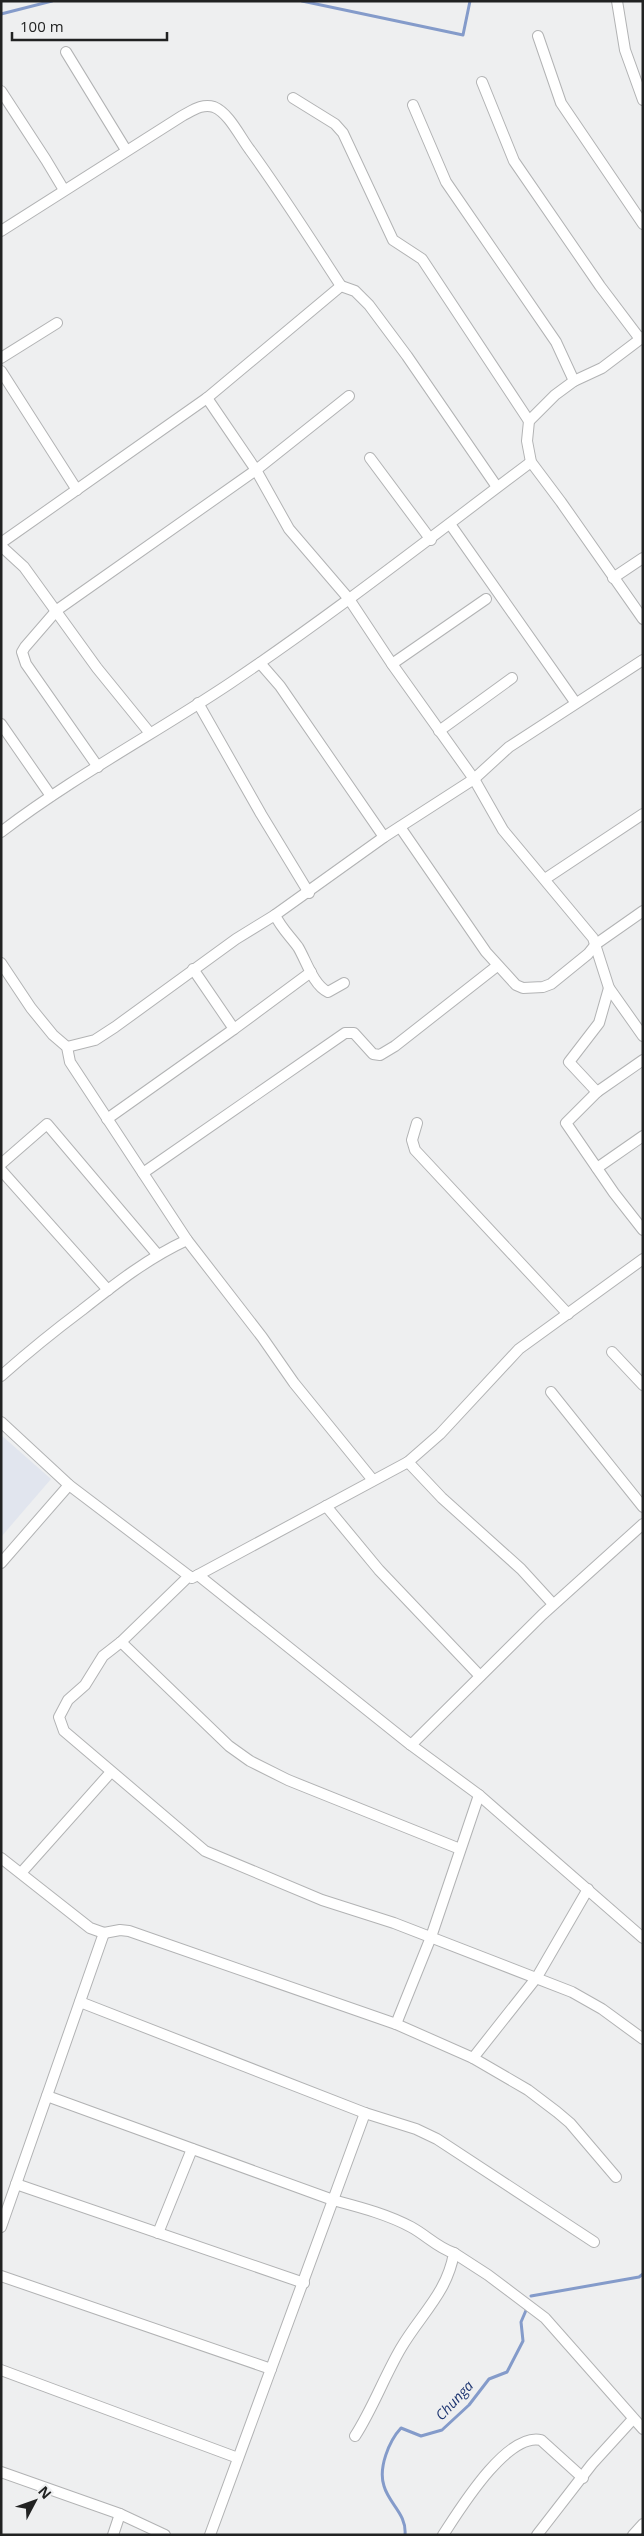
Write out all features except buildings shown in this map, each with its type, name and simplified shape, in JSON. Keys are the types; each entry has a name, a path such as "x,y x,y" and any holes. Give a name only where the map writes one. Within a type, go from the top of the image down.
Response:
{"street":[{"path":"617,1 625,50 643,100"},
{"path":"538,36 561,103 643,224"},
{"path":"66,52 126,150"},
{"path":"482,82 514,161 600,286 642,338 602,368 574,381 555,395 529,421 526,441 531,462 643,619"},
{"path":"1,91 64,190"},
{"path":"293,98 335,124 343,132 393,240 422,259 529,421"},
{"path":"2,230 126,150 204,105 219,110 272,180 341,286 355,291 369,305 407,356 497,487"},
{"path":"413,105 446,182 556,342 574,381"},
{"path":"149,732 97,668 57,610 24,567 1,545 207,398 341,286"},
{"path":"1,358 56,323"},
{"path":"1,371 77,490"},
{"path":"98,767 24,657 22,652 25,647 57,610 256,470 349,396"},
{"path":"207,398 256,470 290,529 349,599 392,664 474,779 503,830 545,879 596,944 609,988 643,1036"},
{"path":"370,458 431,540"},
{"path":"1,832 51,796 149,732 172,721 260,663 431,540 531,462"},
{"path":"450,524 575,702"},
{"path":"613,578 643,558"},
{"path":"392,664 486,599"},
{"path":"67,1047 94,1040 101,1036 236,939 309,893 384,837 474,779 509,747 575,702 643,660"},
{"path":"260,663 280,686 384,837"},
{"path":"439,731 512,678"},
{"path":"198,703 261,814 309,893"},
{"path":"1,724 51,796"},
{"path":"545,879 643,814"},
{"path":"400,827 497,966 516,985 523,988 543,987 588,954 596,944 643,911"},
{"path":"275,915 280,927 297,946 311,972 324,990 328,992 344,983"},
{"path":"1,963 31,1008 53,1035 67,1047 70,1062 187,1240 262,1337 294,1383 372,1479"},
{"path":"143,1173 345,1033 354,1033 373,1054 380,1055 395,1046 497,966"},
{"path":"193,969 234,1029"},
{"path":"107,1120 311,972"},
{"path":"597,1092 569,1062 599,1023 609,988"},
{"path":"643,1060 597,1092 566,1123 596,1168 643,1230"},
{"path":"417,1123 412,1140 415,1150 568,1314"},
{"path":"1,1164 47,1124 157,1254"},
{"path":"596,1168 643,1136"},
{"path":"1,1170 108,1290"},
{"path":"1,1376 24,1355 157,1254 187,1240"},
{"path":"643,1259 519,1349 440,1434 408,1462 372,1479 326,1506 194,1576 103,1656 85,1685 68,1700 59,1717 64,1731 205,1851 322,1900 430,1936 494,1963 537,1977 572,1992 602,2009 643,2039"},
{"path":"612,1352 643,1385"},
{"path":"551,1392 643,1507"},
{"path":"1,1422 69,1486 194,1576 411,1745 479,1794 643,1938"},
{"path":"408,1462 442,1498 521,1569 553,1604"},
{"path":"1,1563 69,1486"},
{"path":"326,1506 379,1570 480,1676"},
{"path":"411,1745 553,1604 643,1524"},
{"path":"121,1642 229,1746 250,1761 288,1780 460,1850"},
{"path":"21,1874 111,1772"},
{"path":"396,2024 430,1936 479,1794"},
{"path":"1,1858 90,1928 104,1933 120,1930 129,1931 396,2024 473,2058 528,2090 570,2122 616,2177"},
{"path":"473,2058 537,1977 588,1890"},
{"path":"1,2227 104,1933"},
{"path":"80,2002 365,2113 416,2129 437,2139 594,2242"},
{"path":"47,2096 409,2226 445,2250 454,2252 517,2295 545,2318 643,2429"},
{"path":"210,2535 365,2113"},
{"path":"158,2233 192,2149"},
{"path":"16,2184 304,2282"},
{"path":"355,2436 402,2346 442,2290 449,2276 454,2252"},
{"path":"1,2276 271,2369"},
{"path":"1,2370 238,2458"},
{"path":"537,2535 592,2464 634,2418"},
{"path":"443,2535 489,2470 524,2440 532,2438 541,2440 583,2478"},
{"path":"1,2472 120,2514 165,2535"},
{"path":"113,2535 120,2514"},
{"path":"633,2535 643,2524"}],"shaded area":[{"path":"1,1435 51,1479 1,1537"}],"waterway":[{"path":"1,14 52,1"},
{"path":"302,1 463,35 470,1"},
{"name":"Chunga","path":"531,2296 639,2277 643,2274"},
{"name":"Chunga","path":"405,2535 401,2515 386,2492 383,2479 382,2471 392,2440 401,2428 421,2436 442,2430 469,2405 489,2379 507,2372 523,2341 521,2322 527,2308"}]}
